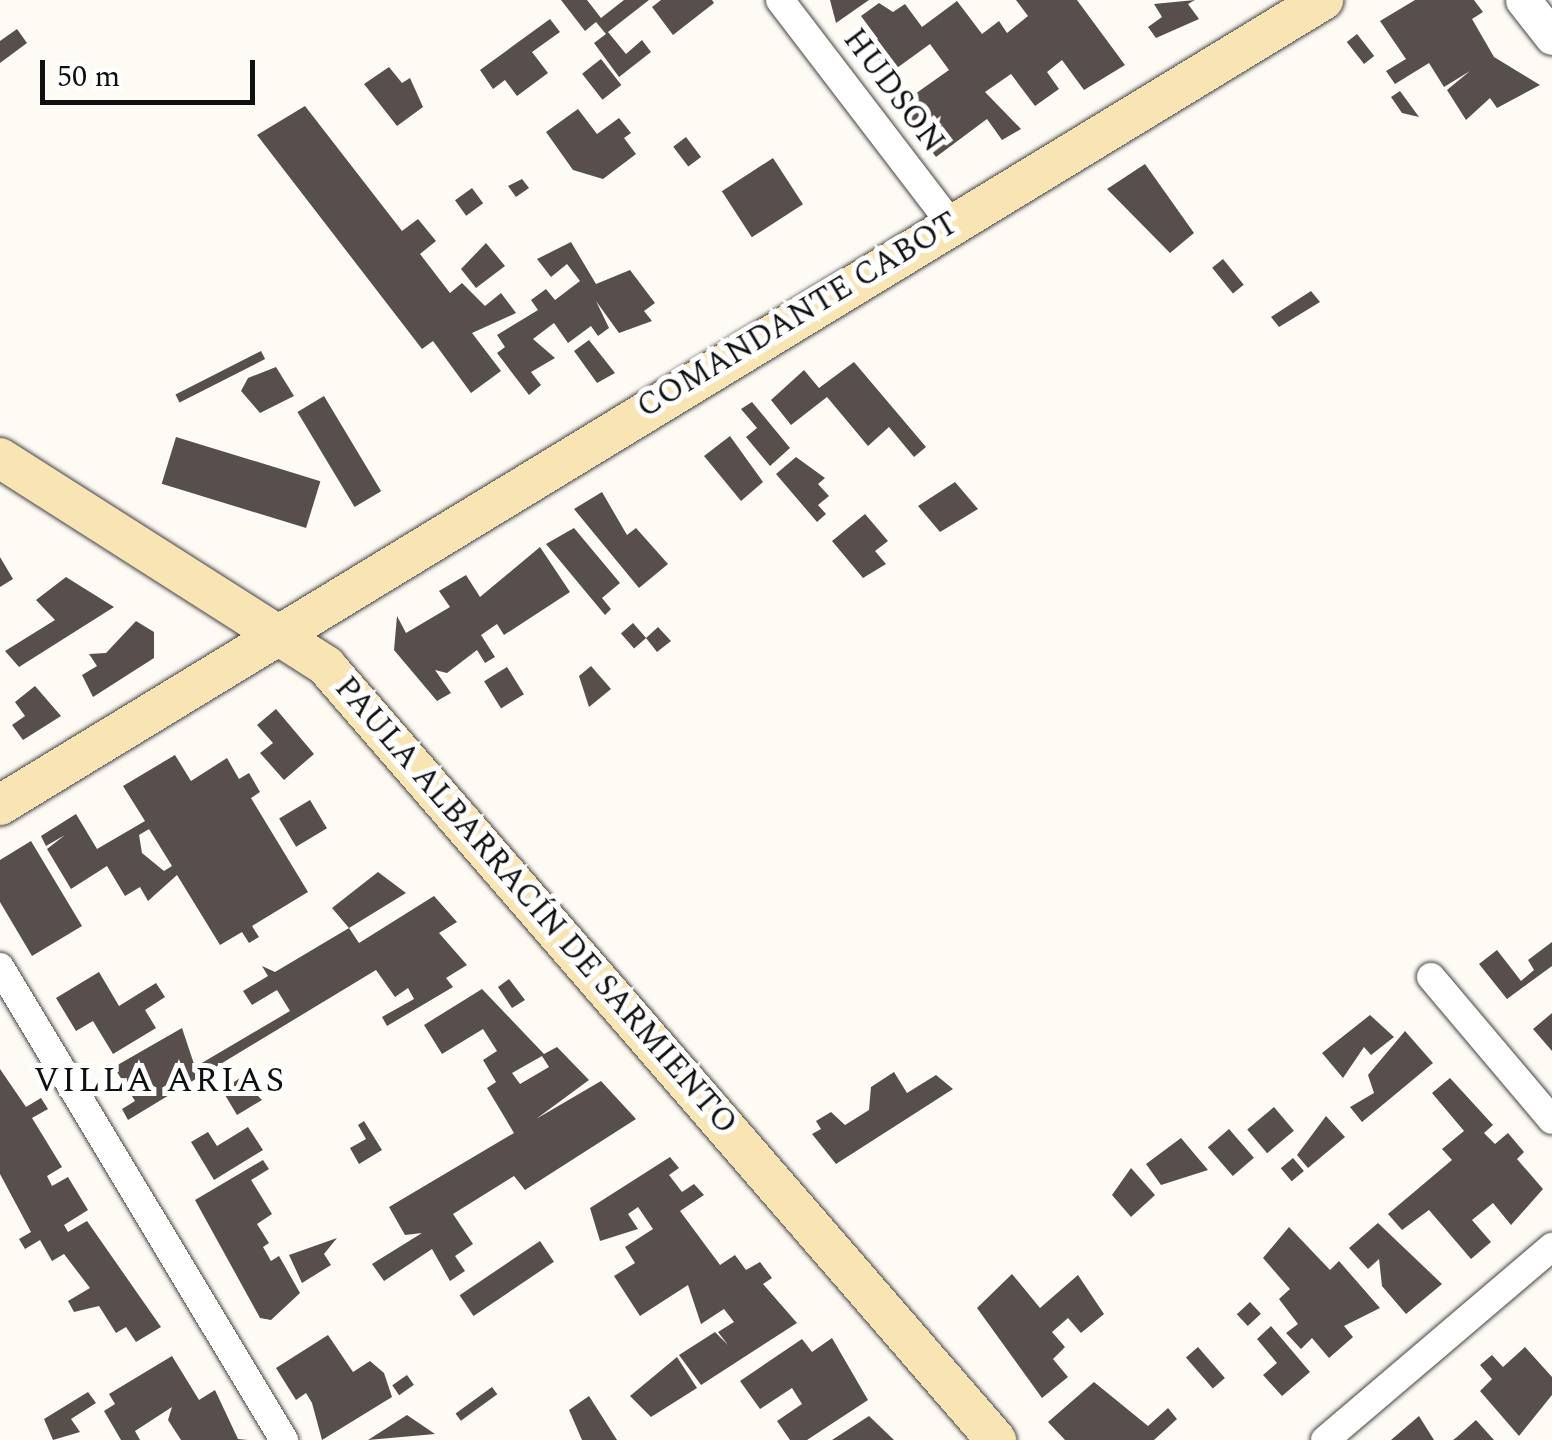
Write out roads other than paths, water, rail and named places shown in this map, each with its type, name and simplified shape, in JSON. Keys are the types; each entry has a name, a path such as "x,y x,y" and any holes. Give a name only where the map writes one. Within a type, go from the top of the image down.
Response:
{"main road":[{"name":"COMANDANTE CABOT","path":"0,805 274,632 1323,0"},
{"name":"PAULA ALBARRACÍN DE SARMIENTO","path":"0,458 326,666 395,740 996,1440"}],"street":[{"name":"HUDSON","path":"780,0 951,224"},
{"path":"1523,0 1552,37"},
{"path":"0,968 284,1440"},
{"path":"1430,977 1552,1120"},
{"path":"1325,1440 1552,1247"}],"district":[{"name":"VILLA ARIAS","path":"160,1081"}]}
